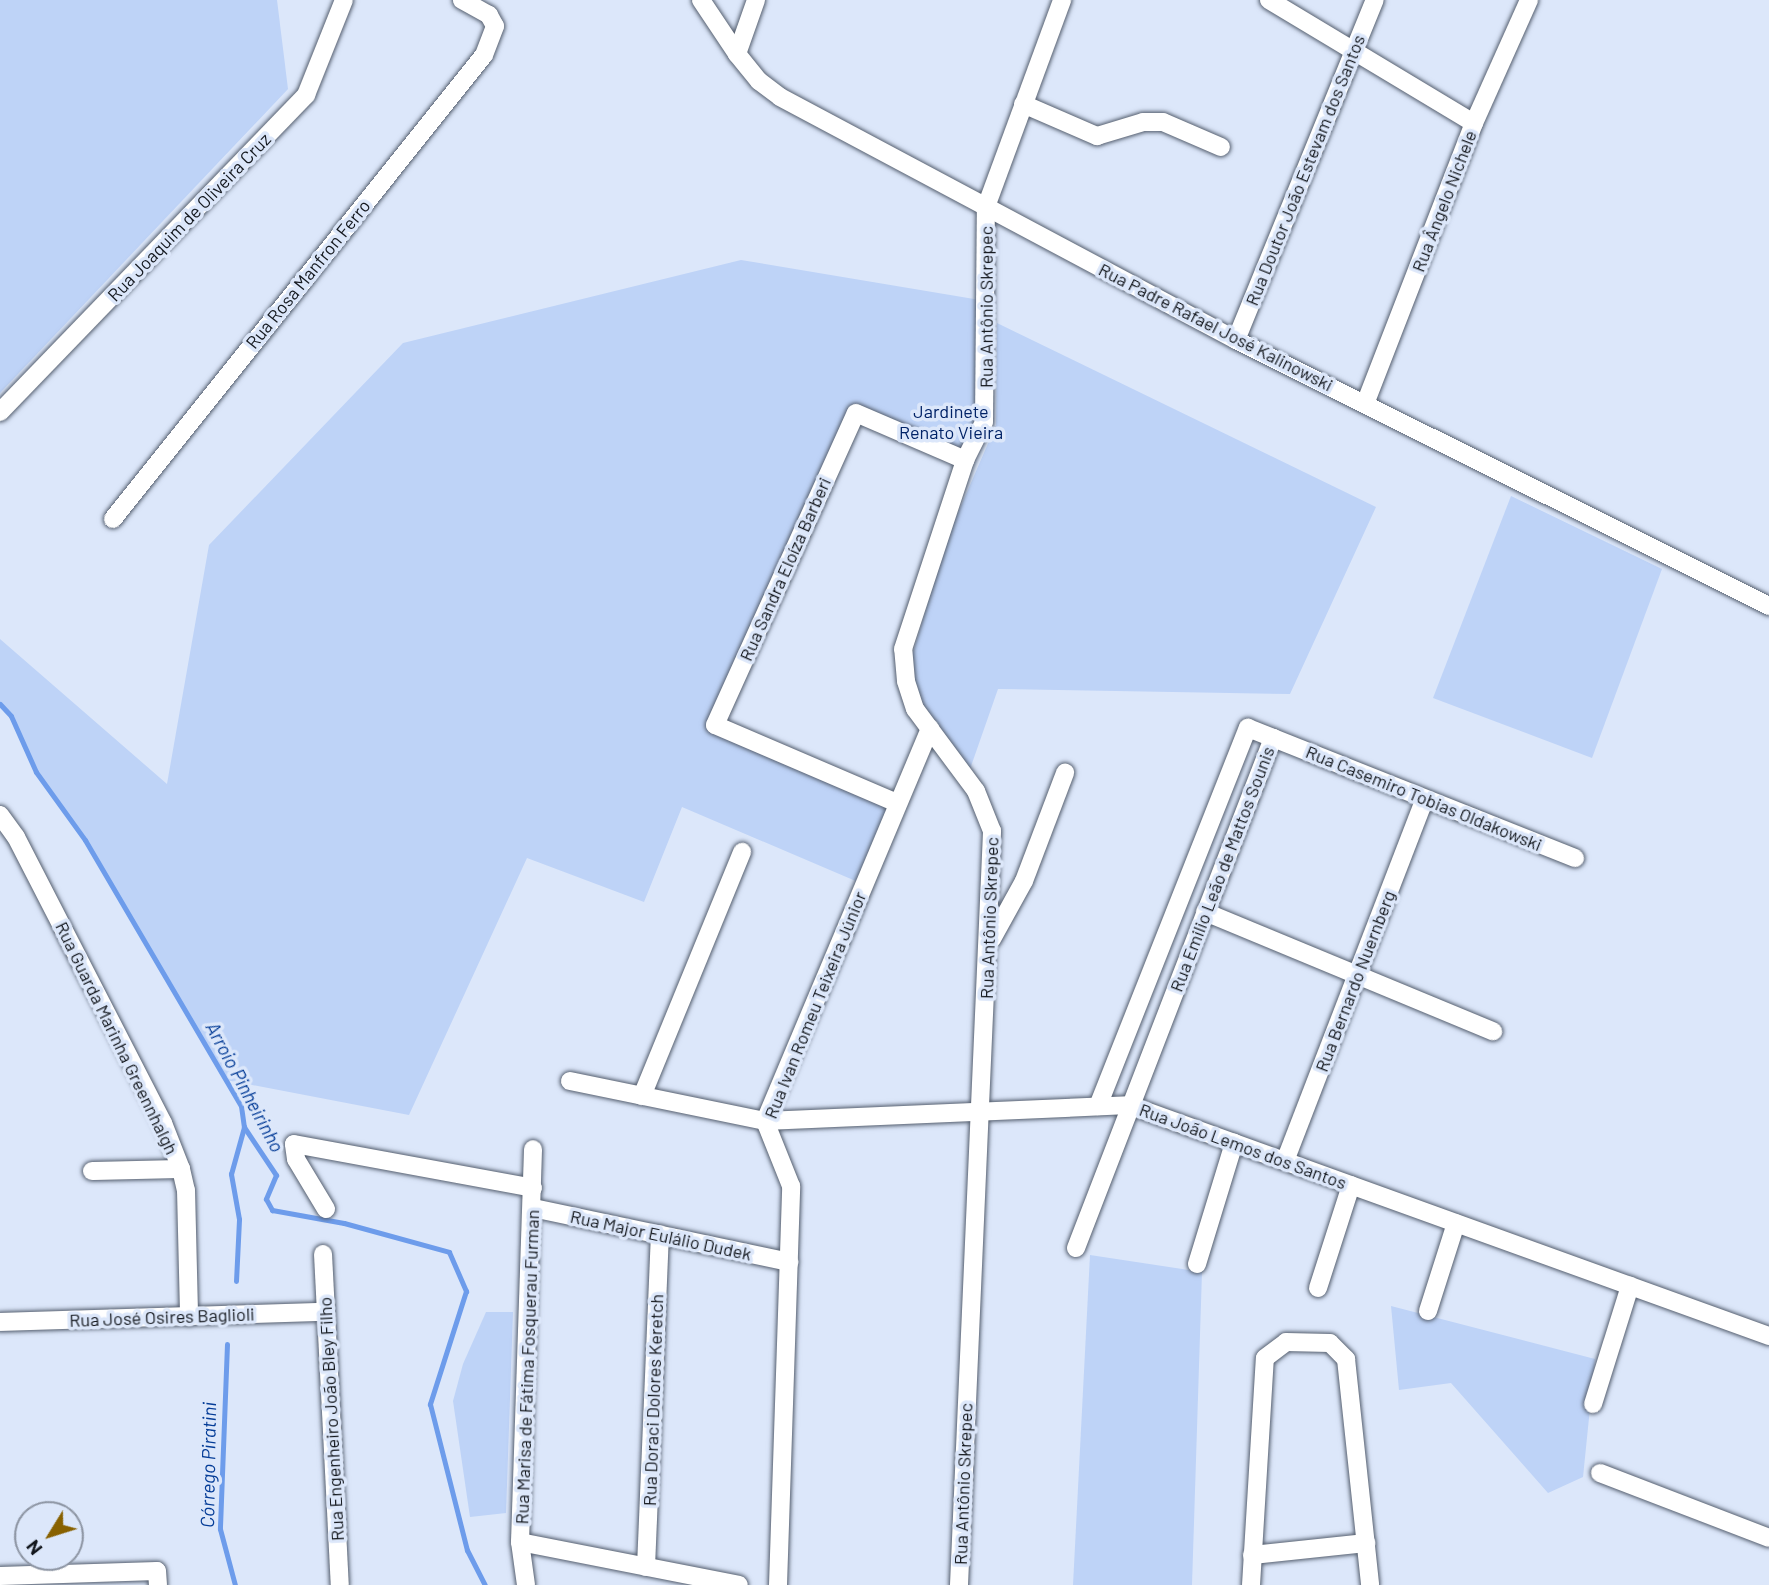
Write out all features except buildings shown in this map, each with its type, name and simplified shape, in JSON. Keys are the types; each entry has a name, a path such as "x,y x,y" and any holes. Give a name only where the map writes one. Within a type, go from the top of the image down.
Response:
{"street":[{"name":"Rua Joaquim de Oliveira Cruz","path":"0,412 306,95 344,0"},
{"name":"Rua Rosa Manfron Ferro","path":"113,519 484,55 495,26 489,15 462,0"},
{"name":"Rua Padre Rafael José Kalinowski","path":"701,0 737,54 759,81 780,97 1236,340 1769,606"},
{"path":"737,54 756,0"},
{"name":"Rua Antônio Skrepec","path":"959,1585 978,1113 990,943 990,818 976,791 930,728 910,695 903,649 965,460 984,422 986,207 1062,0"},
{"path":"1269,0 1355,49 1474,123"},
{"name":"Rua Doutor João Estevam dos Santos","path":"1236,340 1375,0"},
{"name":"Rua Ângelo Nichele","path":"1365,404 1474,123 1529,0"},
{"path":"1023,104 1097,136 1143,122 1163,122 1222,147"},
{"name":"Rua Sandra Eloíza Barberi","path":"897,803 715,725 856,413 965,460"},
{"name":"Rua Ivan Romeu Teixeira Júnior","path":"778,1585 791,1185 765,1121 930,728"},
{"name":"Rua Emilio Leão de Mattos Sounis","path":"1076,1248 1273,738 1248,728 1098,1106"},
{"name":"Rua Casemiro Tobias Oldakowski","path":"1273,738 1575,858"},
{"path":"990,943 1024,881 1065,773"},
{"name":"Rua Bernardo Nuernberg","path":"1285,1161 1424,800"},
{"name":"Rua Guarda Marinha Greennhalgh","path":"0,815 16,837 163,1123 181,1169 186,1190 189,1317"},
{"path":"642,1096 742,852"},
{"path":"1205,912 1493,1031"},
{"path":"1149,977 1175,987"},
{"name":"Rua João Lemos dos Santos","path":"570,1081 765,1121 1129,1105 1769,1336"},
{"path":"1197,1264 1234,1143"},
{"path":"326,1209 296,1159 294,1144 533,1188"},
{"name":"Rua Marisa de Fátima Fosquerau Furman","path":"526,1585 520,1542 533,1149"},
{"path":"92,1171 181,1169"},
{"path":"1318,1288 1351,1185"},
{"name":"Rua Major Eulálio Dudek","path":"533,1208 789,1262"},
{"path":"1428,1311 1456,1223"},
{"name":"Rua Doraci Dolores Keretch","path":"646,1567 660,1234"},
{"name":"Rua Engenheiro João Bley Filho","path":"323,1254 340,1585"},
{"path":"1593,1404 1630,1286"},
{"name":"Rua José Osires Baglioli","path":"0,1322 324,1312"},
{"path":"1251,1585 1265,1358 1286,1342 1330,1343 1346,1359 1370,1585"},
{"path":"1600,1473 1769,1538"},
{"path":"520,1542 739,1585"},
{"path":"1252,1555 1366,1544"},
{"path":"0,1576 157,1578"}],"green space":[{"path":"0,0 277,0 288,89 0,393"},
{"name":"Jardinete Renato Vieira","path":"741,260 986,301 986,387 965,460 856,413 712,733 888,809 858,882 682,807 644,902 527,858 409,1115 226,1080 85,840 36,772 11,716 0,704 0,639 167,784 209,545 403,343"},
{"path":"997,323 1376,507 1290,694 998,689 969,772 931,720 905,667 905,650 913,653 948,536 996,425"},
{"path":"1511,496 1662,569 1592,758 1433,698"},
{"path":"1090,1255 1202,1272 1192,1585 1073,1585"},
{"path":"1391,1306 1595,1359 1583,1477 1548,1493 1451,1383 1399,1390"},
{"path":"486,1312 513,1312 506,1513 470,1517 453,1401 463,1364"}],"waterway":[{"name":"Arroio Pinheirinho","path":"0,704 11,716 36,772 85,840 241,1106 244,1127 276,1175 266,1199 272,1210 344,1223 449,1252 466,1291 430,1404 467,1550 485,1585"},
{"name":"Córrego Piratini","path":"236,1281 239,1219 231,1174 244,1127"},
{"name":"Córrego Piratini","path":"227,1344 220,1529 235,1585"}]}
